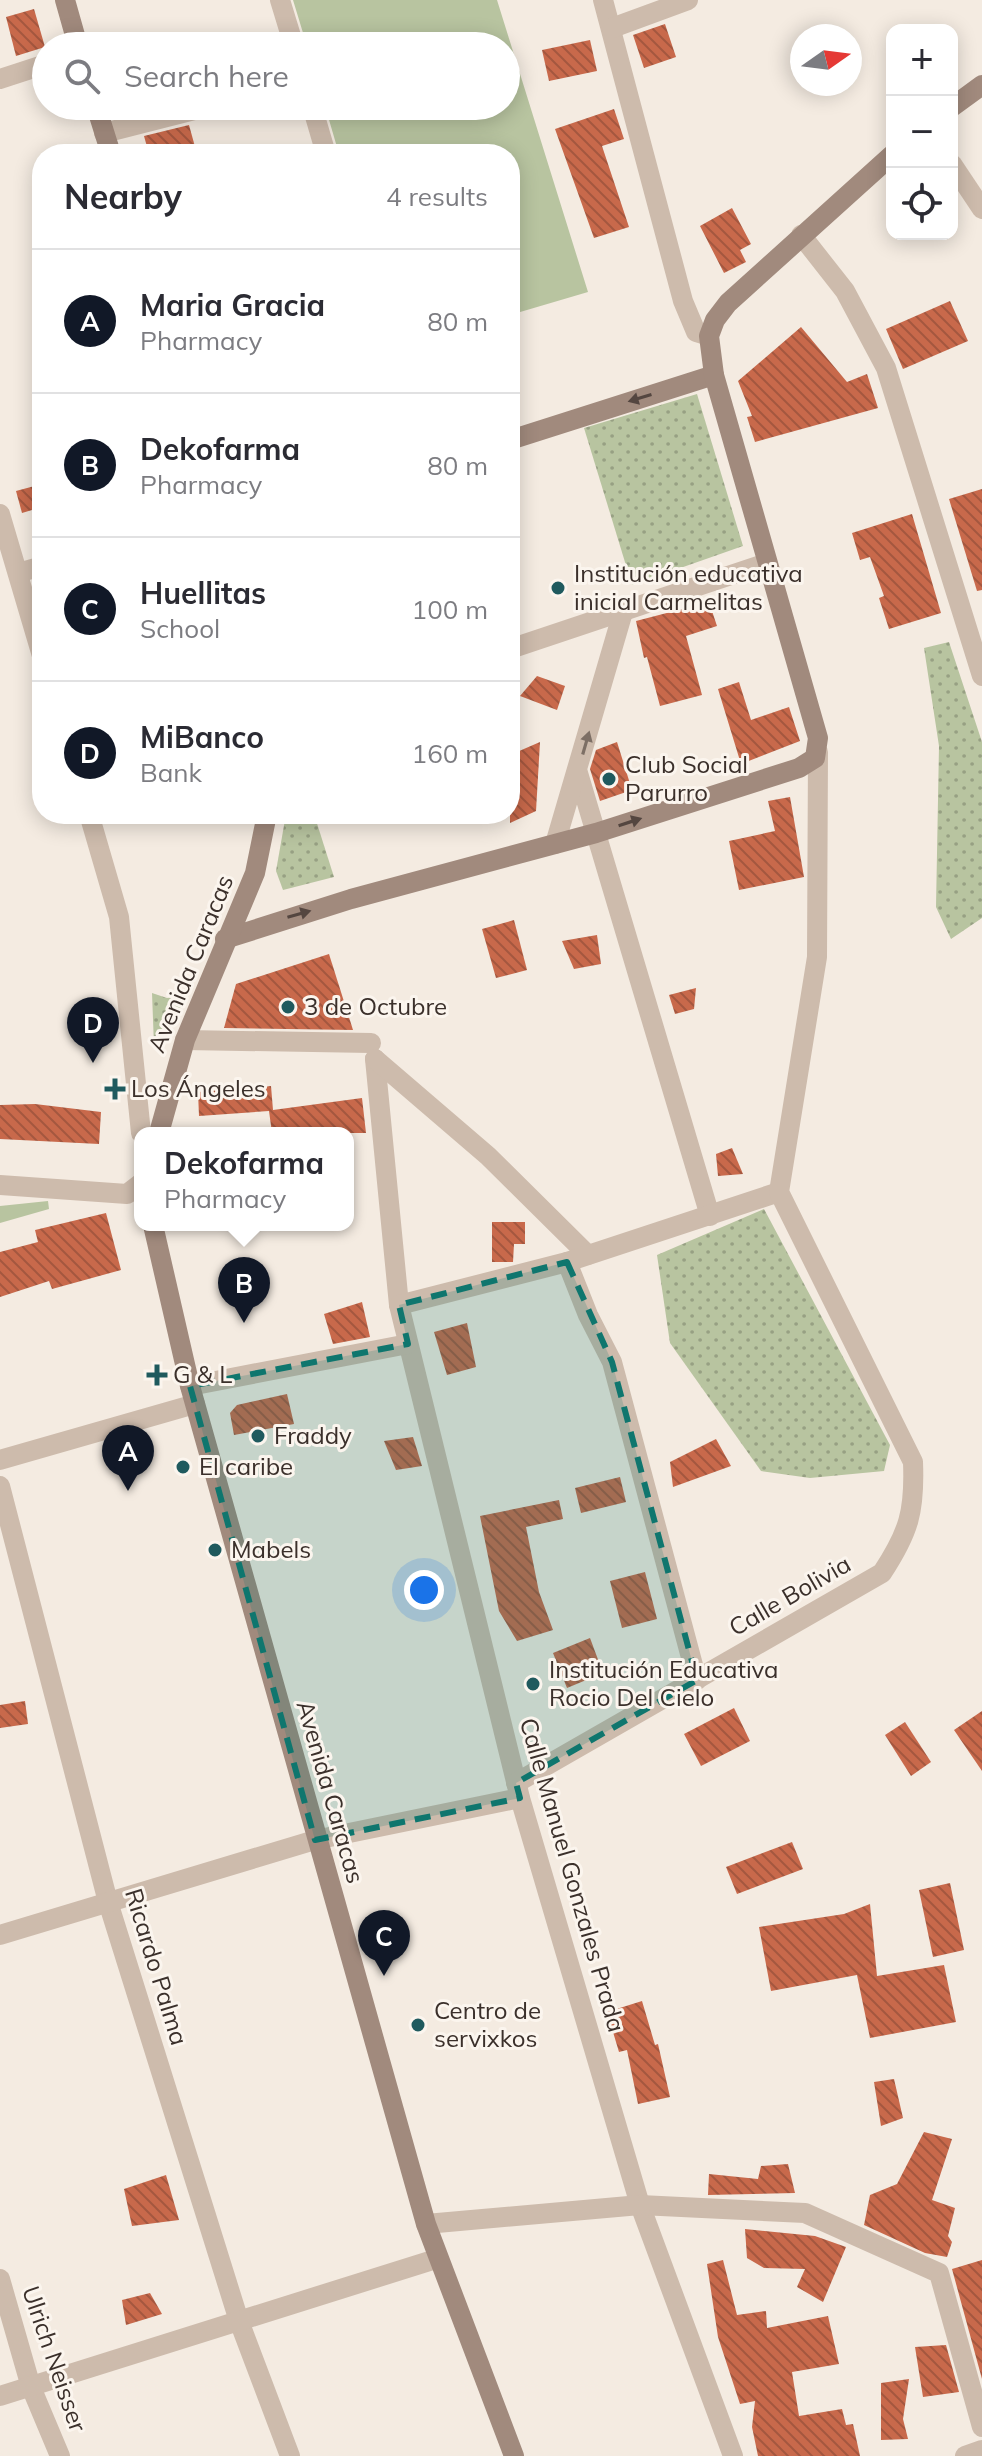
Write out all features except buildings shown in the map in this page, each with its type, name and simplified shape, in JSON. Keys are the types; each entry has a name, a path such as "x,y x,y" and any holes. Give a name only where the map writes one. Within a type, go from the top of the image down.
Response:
{"main road":[{"path":"65,0 74,32"},
{"path":"958,103 982,85"},
{"path":"100,120 108,144"},
{"path":"225,939 351,899 596,833 810,763 818,752 813,719 714,375 709,336 715,320 728,303 886,160"},
{"path":"520,437 714,375"},
{"name":"Avenida Caracas","path":"161,1127 185,1040 255,873 265,824"},
{"name":"Avenida Caracas","path":"154,1231 192,1395 315,1840 436,2259 514,2456"}],"street":[{"path":"280,0 290,32"},
{"path":"603,0 683,301 696,332 709,336"},
{"path":"612,28 688,0"},
{"path":"0,79 32,69"},
{"path":"104,133 155,120"},
{"path":"316,120 323,144"},
{"path":"955,168 982,209"},
{"path":"801,235 845,291 886,368 982,676"},
{"path":"0,514 32,621"},
{"path":"520,646 767,563"},
{"path":"18,573 32,569"},
{"path":"555,844 623,612"},
{"path":"399,1305 567,1262 779,1192 817,957 818,752"},
{"path":"578,773 710,1216"},
{"path":"92,824 119,917 140,1127"},
{"path":"185,1040 373,1051 488,1156 588,1255"},
{"name":"Calle Manuel Gonzales Prada","path":"373,1051 399,1305 518,1790 640,2205 733,2456"},
{"path":"0,1185 127,1194 134,1189"},
{"name":"Calle Bolivia","path":"0,1935 315,1840 518,1790 697,1680 882,1573 904,1539 914,1504 913,1462 779,1192"},
{"path":"567,1262 588,1315 612,1362 697,1680"},
{"path":"0,1460 192,1395 408,1344"},
{"name":"Ricardo Palma","path":"0,1486 108,1902 239,2321 290,2456"},
{"path":"426,2224 640,2205 805,2213 939,2273 982,2427"},
{"path":"0,2396 436,2259"},
{"name":"Ulrich Neisser","path":"0,2279 31,2387 60,2456"},
{"path":"965,2456 982,2450"}],"highlighted area":[{"path":"567,1262 612,1362 697,1680 516,1783 520,1798 315,1840 190,1386 408,1344 399,1305"}],"green space":[{"path":"293,0 497,0 507,32 303,32"},
{"path":"520,74 588,292 520,312 520,144 336,144 329,120 520,120"},
{"path":"697,394 743,546 632,585 584,428"},
{"path":"949,642 982,742 982,918 951,939 936,907 939,746 924,648"},
{"path":"284,824 317,824 334,877 283,890 276,871"},
{"path":"152,993 167,998 186,997 160,1048 154,1046"},
{"path":"48,1201 49,1209 0,1223 0,1206"},
{"path":"764,1209 890,1445 884,1471 810,1478 761,1471 670,1343 657,1255"}],"place":[{"name":"Institución educativa inicial Carmelitas","path":"558,588"},
{"name":"Club Social Parurro","path":"609,779"},
{"name":"3 de Octubre","path":"288,1007"},
{"name":"MiBanco","path":"93,1063"},
{"name":"Los Ángeles","path":"115,1089"},
{"name":"Dekofarma","path":"244,1323"},
{"name":"G & L","path":"157,1375"},
{"name":"Fraddy","path":"258,1436"},
{"name":"El caribe","path":"183,1467"},
{"name":"Maria Gracia","path":"128,1491"},
{"name":"Mabels","path":"215,1550"},
{"name":"Institución Educativa Rocio Del Cielo","path":"533,1684"},
{"name":"Huellitas","path":"384,1976"},
{"name":"Centro de servixkos","path":"418,2025"}]}
